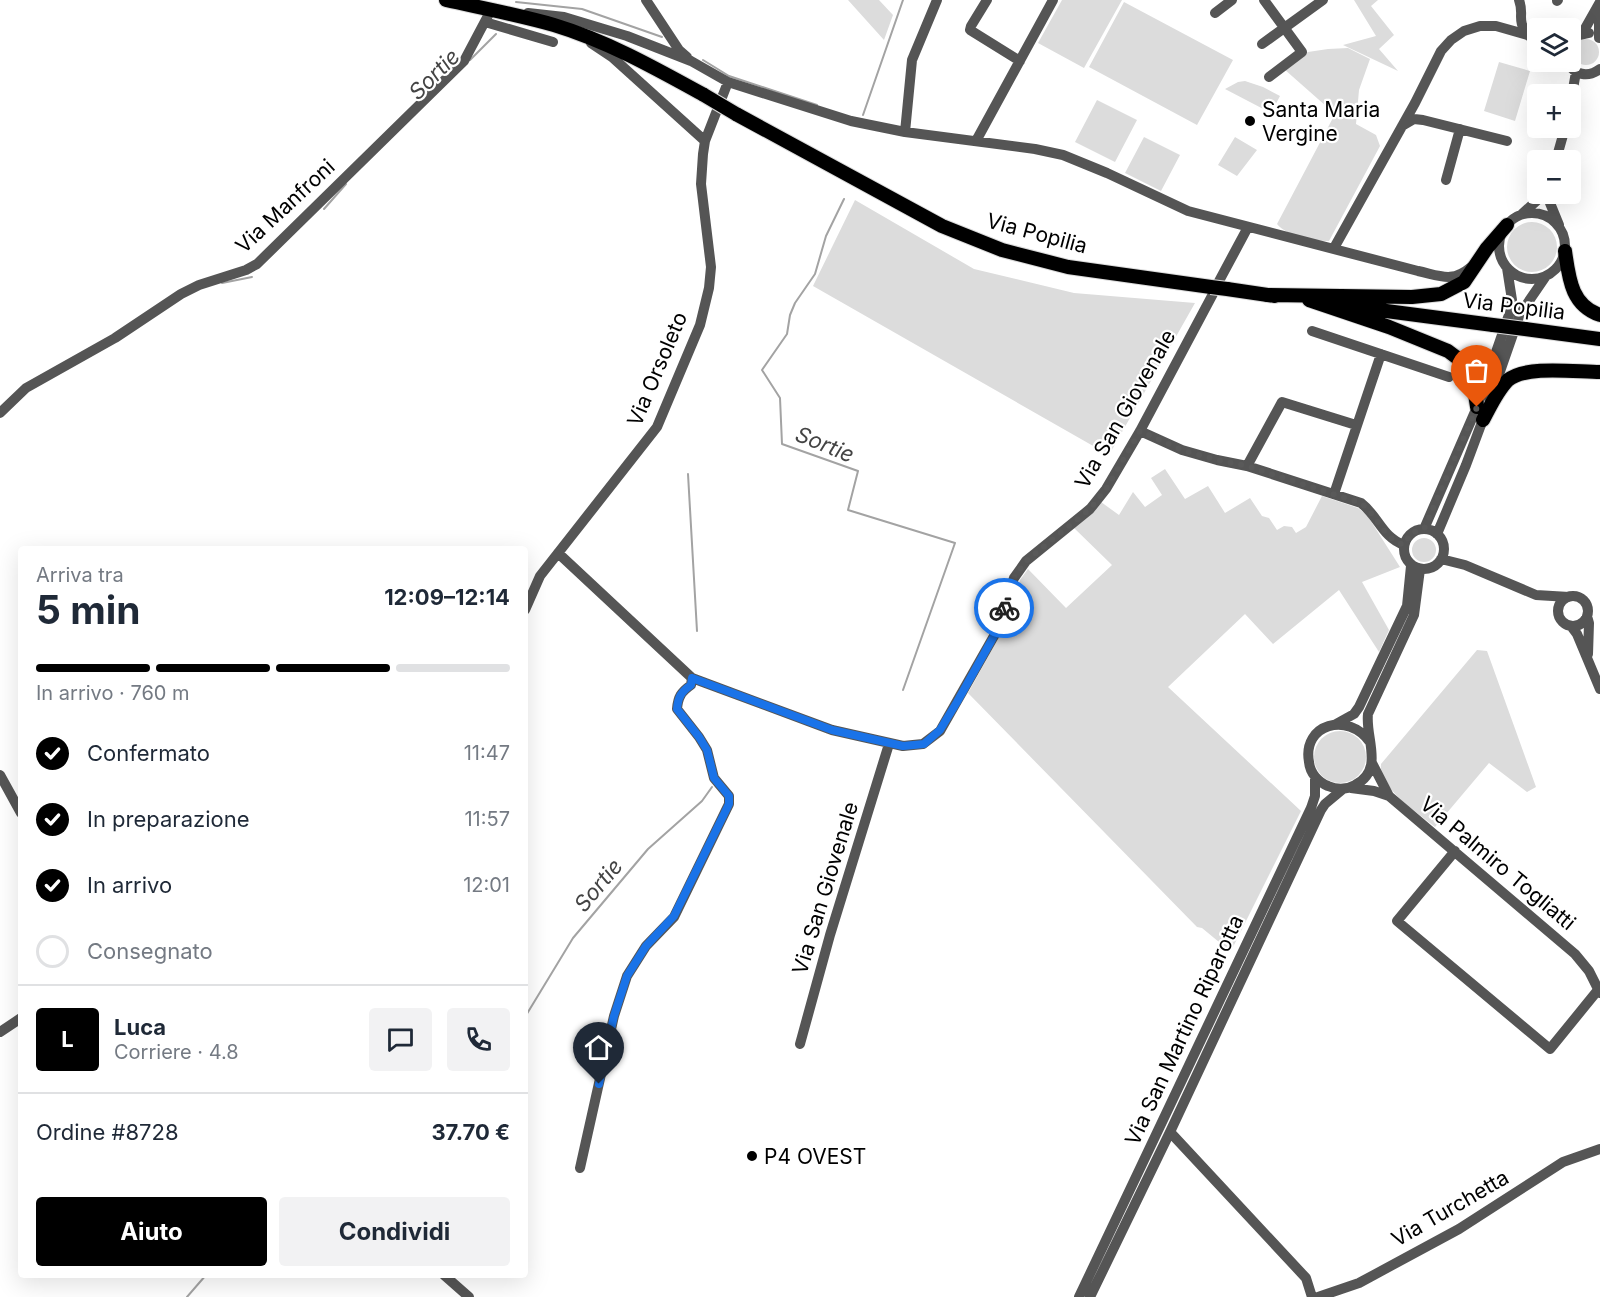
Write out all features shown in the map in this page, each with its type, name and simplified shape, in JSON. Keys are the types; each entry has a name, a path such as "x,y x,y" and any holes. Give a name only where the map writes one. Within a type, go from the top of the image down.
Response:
{"main road":[{"name":"Via Popilia","path":"446,0 488,16 511,15 576,33 632,56 942,226 1002,250 1068,267 1600,339"},
{"path":"1266,295 1431,297 1464,282 1507,225"},
{"path":"1565,251 1570,281 1576,299 1590,311 1600,315"},
{"path":"1309,300 1389,327 1448,351 1464,363 1473,381 1480,413"},
{"path":"1480,413 1509,380 1526,371 1600,372"}],"street":[{"path":"646,0 679,50 691,61"},
{"path":"905,132 912,60 937,0"},
{"path":"987,0 970,30 1020,61"},
{"path":"976,141 1053,0"},
{"path":"1215,13 1232,0"},
{"path":"1264,0 1302,52 1269,77"},
{"path":"1262,44 1323,0"},
{"path":"1508,29 1516,12 1517,0"},
{"path":"1517,0 1521,4 1520,22 1527,30"},
{"path":"1582,34 1600,4"},
{"path":"1599,39 1600,4"},
{"name":"Via Popilia","path":"511,15 522,12 564,17 627,36 691,61 728,82 851,122 1063,155 1188,211 1248,227 1449,278 1463,274 1479,261"},
{"name":"Via Popilia","path":"488,16 553,42"},
{"name":"Via Manfroni","path":"0,413 26,388 115,338 181,294 257,264 464,61 488,16"},
{"path":"1334,248 1441,51 1464,31 1480,26 1496,26 1527,35"},
{"path":"576,33 612,57 705,141"},
{"path":"1582,34 1592,34 1599,39"},
{"path":"1581,74 1600,69"},
{"path":"1577,84 1581,74"},
{"name":"Via Orsoleto","path":"528,603 540,576 657,427 700,325 709,288 711,267 701,184 705,141 728,82"},
{"path":"1413,106 1423,120"},
{"path":"1413,106 1436,123"},
{"path":"1402,126 1414,119 1423,120 1507,141"},
{"path":"1446,180 1460,129"},
{"path":"1437,534 1466,465 1511,309 1512,300 1507,268 1500,254 1500,238 1507,225 1533,204"},
{"path":"1507,268 1515,275 1525,279 1536,279 1555,270 1562,261 1565,243 1550,204"},
{"path":"1520,216 1534,213 1542,215 1560,228"},
{"name":"Via San Giovenale","path":"558,553 692,678 832,730 889,744 903,746 924,744 940,730 994,636 1014,578 1026,561 1090,509 1106,489 1140,431 1248,227"},
{"path":"1424,529 1480,413 1520,314 1546,276"},
{"path":"1312,331 1449,377"},
{"path":"1334,494 1381,354"},
{"path":"1247,466 1282,402 1356,425"},
{"path":"1140,431 1182,450 1247,466 1361,503 1370,509 1391,541 1404,545"},
{"path":"1444,546 1441,559 1432,568 1416,567 1404,556 1404,545 1411,533 1424,529 1437,534 1444,546 1465,565"},
{"path":"1441,559 1465,565 1536,595 1581,599 1586,605 1589,624 1588,660"},
{"path":"1389,796 1374,791 1333,788 1323,784 1310,769 1309,749 1318,732 1354,714 1359,707 1407,606 1416,567"},
{"path":"1346,788 1364,779 1372,763 1373,752 1366,726 1368,714 1414,615 1416,567"},
{"path":"1536,595 1563,622 1571,626 1579,625 1587,615"},
{"path":"1559,616 1559,606 1569,597"},
{"path":"1587,615 1600,615"},
{"path":"1571,626 1600,689"},
{"path":"580,1168 614,1016 627,976 646,946 674,916 729,804 729,796 714,778 707,750 677,709 677,701 682,691 691,685 692,678"},
{"path":"1336,724 1347,724 1356,728 1370,742"},
{"name":"Via San Giovenale","path":"800,1044 830,935 889,744"},
{"name":"Via Palmiro Togliatti","path":"1372,763 1389,796 1575,954 1589,971 1599,992"},
{"path":"0,775 18,808"},
{"name":"Via San Martino Riparotta","path":"1079,1297 1311,808 1315,796 1316,777"},
{"name":"Via San Martino Riparotta","path":"1090,1297 1321,810 1346,788"},
{"path":"1455,851 1397,921 1550,1049 1599,992"},
{"path":"0,1032 18,1020"},
{"path":"1170,1132 1306,1278 1312,1297"},
{"name":"Via Turchetta","path":"1318,1297 1359,1283 1459,1229 1563,1162 1600,1149"},
{"path":"447,1278 469,1297"}],"shaded area":[{"path":"848,0 879,0 893,15 884,40"},
{"path":"1062,0 1122,0 1084,68 1038,43"},
{"path":"1354,0 1378,0 1371,6 1394,35 1379,49 1398,71 1343,45 1376,36"},
{"path":"1124,2 1233,60 1197,125 1089,67"},
{"path":"1581,40 1591,40 1598,47 1598,57 1595,61 1591,64 1581,64"},
{"path":"1348,48 1370,59 1359,90 1356,124 1376,135 1380,146 1329,241 1308,239 1293,235 1277,224 1335,114 1284,69 1308,52"},
{"path":"1499,62 1530,72 1515,121 1484,111"},
{"path":"1245,81 1280,96 1271,113 1225,89"},
{"path":"1097,100 1137,120 1115,162 1075,142"},
{"path":"1144,137 1180,155 1161,191 1125,173"},
{"path":"1235,137 1257,150 1237,176 1218,165"},
{"path":"855,200 974,269 1074,293 1195,303 1109,455 813,286"},
{"path":"1527,222 1537,222 1550,229 1557,242 1557,252 1550,265 1537,272 1527,272 1518,268 1511,261 1507,252 1507,242 1511,233 1518,226"},
{"path":"1165,469 1185,499 1208,486 1225,513 1250,498 1262,516 1269,518 1277,530 1284,526 1292,527 1296,533 1306,527 1322,496 1358,508 1367,515 1400,567 1362,582 1389,630 1379,652 1339,590 1273,644 1245,614 1168,687 1301,811 1233,947 1225,947 1202,928 1197,927 968,693 1002,632 1020,580 1028,569 1066,608 1112,565 1073,527 1101,502 1119,515 1133,492 1145,507 1162,495 1151,478"},
{"path":"1424,538 1429,539 1435,545 1435,555 1429,561 1424,562 1419,561 1413,555 1412,550 1413,545 1419,539"},
{"path":"1477,650 1487,651 1536,787 1527,792 1489,763 1435,827 1392,791 1382,773 1381,764"},
{"path":"1340,731 1354,735 1362,743 1366,757 1362,771 1354,779 1340,783 1326,779 1318,771 1314,757 1318,743 1326,735"}],"waterway":[{"name":"Sortie","path":"863,115 903,0"},
{"name":"Sortie","path":"516,2 582,9 662,37"},
{"name":"Sortie","path":"470,60 496,34"},
{"name":"Sortie","path":"703,60 729,76 817,105"},
{"name":"Sortie","path":"324,209 346,184"},
{"name":"Sortie","path":"844,199 826,236 815,274 795,303 790,315 787,334 762,370 780,398 782,444 858,471 848,510 955,543 903,690"},
{"name":"Sortie","path":"222,283 252,277"},
{"name":"Sortie","path":"688,474 697,631"},
{"name":"Sortie","path":"528,1012 573,938 648,849 702,801 712,787"},
{"name":"Sortie","path":"187,1297 203,1278"}],"way so far":[{"path":"1004,608 1014,578 1026,561 1090,509 1106,489 1140,431 1182,450 1247,466 1361,503 1370,509 1391,541 1404,545 1411,533 1424,529 1477,407"}],"place":[{"name":"Santa Maria Vergine","path":"1250,121"},
{"name":"P4 OVEST","path":"752,1156"}],"route":[{"path":"599,1084 614,1016 627,976 646,946 674,916 729,804 729,796 714,778 707,750 677,709 677,701 682,691 691,685 692,678 832,730 889,744 903,746 924,744 940,730 957,702 994,636 1004,608"}]}
